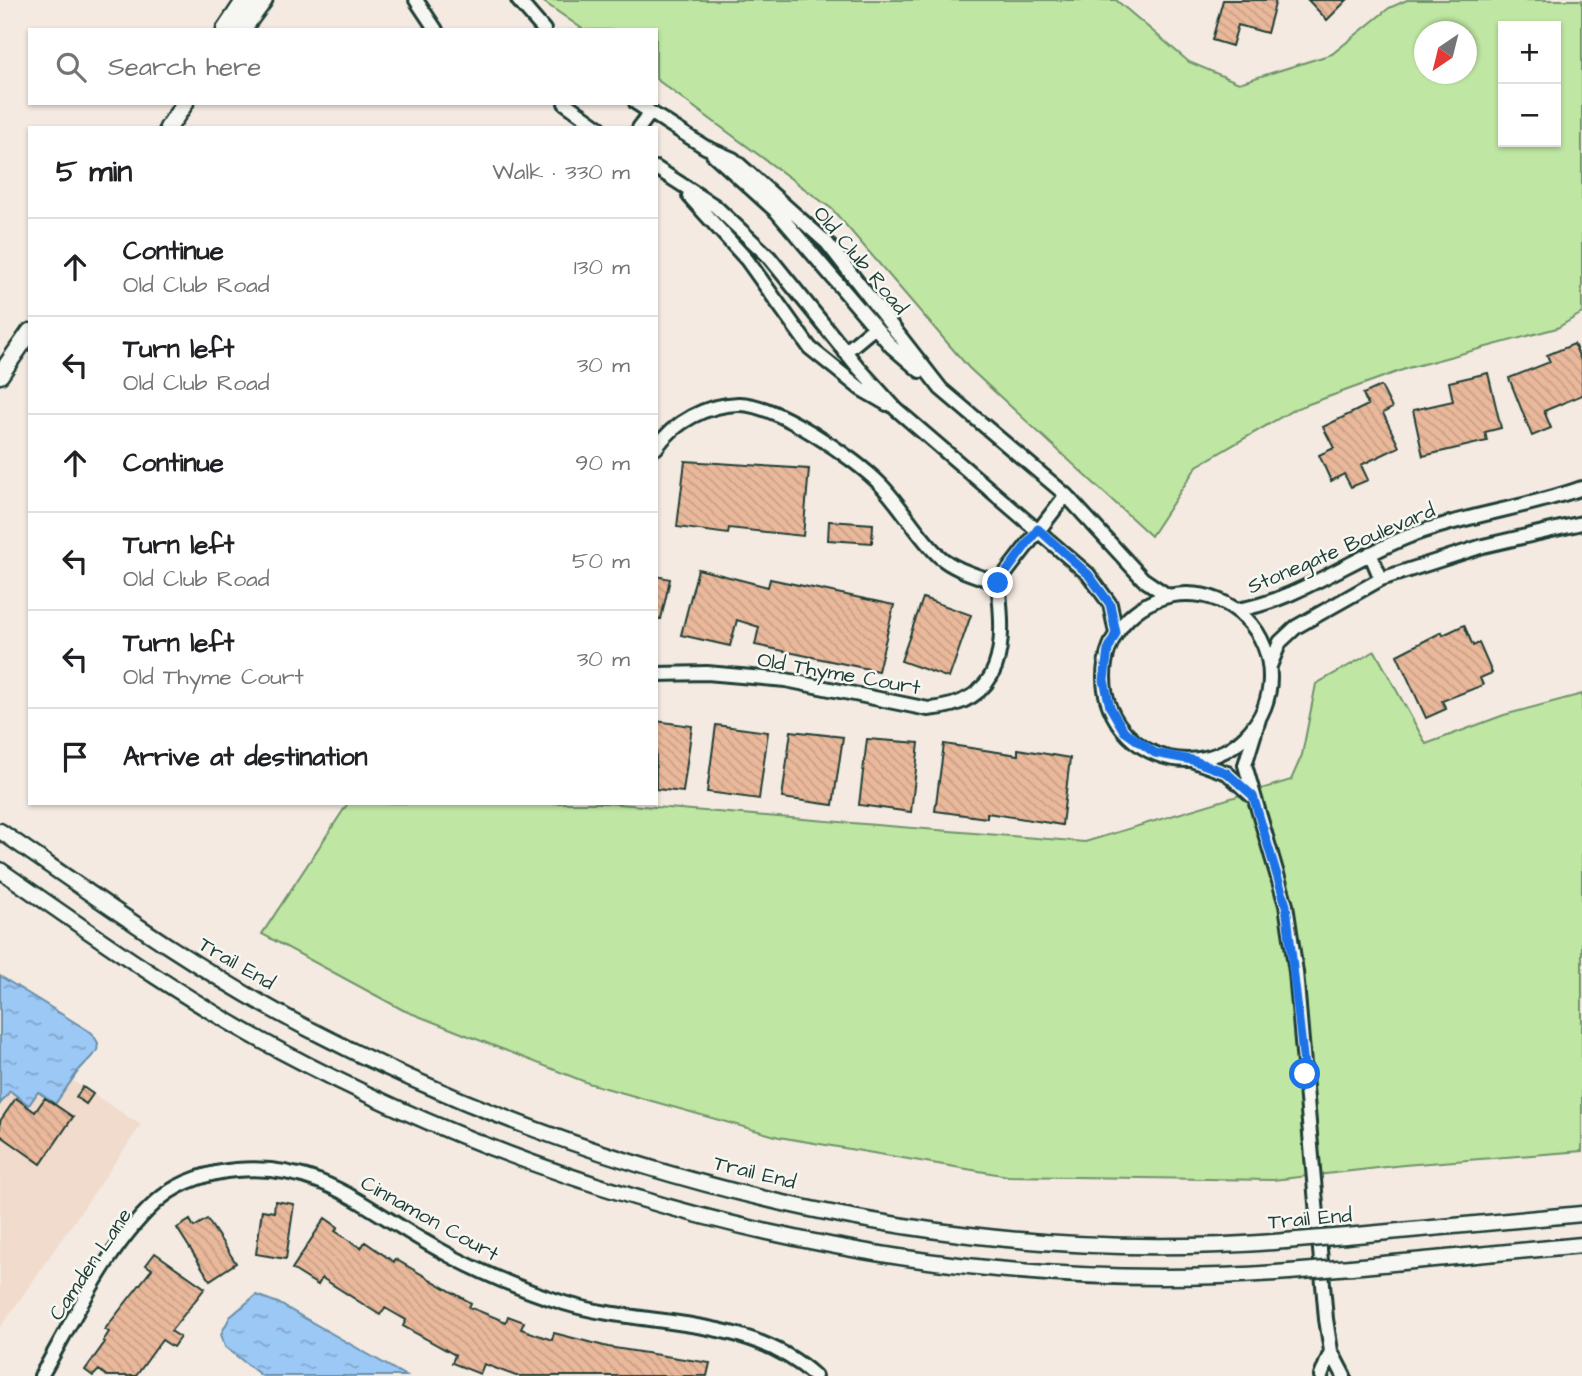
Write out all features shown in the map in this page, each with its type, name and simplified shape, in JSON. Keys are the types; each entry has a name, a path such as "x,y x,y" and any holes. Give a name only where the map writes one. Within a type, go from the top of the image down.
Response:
{"main road":[{"path":"226,28 245,0"},
{"path":"243,28 264,0"},
{"path":"169,126 183,106"},
{"path":"0,375 28,335"}],"street":[{"path":"416,0 435,28"},
{"path":"518,0 542,28"},
{"path":"568,105 597,126"},
{"name":"Old Club Road","path":"639,105 705,147 733,159 820,235 940,389"},
{"path":"640,126 650,113"},
{"name":"Old Club Road","path":"705,147 777,212 892,347 1066,495 1143,579 1168,596"},
{"path":"658,169 715,206 769,257 845,352 896,409 1088,574 1110,604 1116,633"},
{"path":"679,185 747,260 810,348 860,389 896,409"},
{"path":"845,352 876,327"},
{"path":"658,445 665,435 690,417 712,409 740,404 769,412 799,426 840,452 880,484 940,557 998,583 1066,495"},
{"name":"Stonegate Boulevard","path":"1237,610 1277,600 1411,535 1474,514 1523,505 1582,488"},
{"path":"1270,666 1280,642 1296,627 1381,579 1483,546 1582,523"},
{"path":"1370,554 1381,579"},
{"name":"Old Thyme Court","path":"658,674 751,676 928,709 952,707 973,696 997,666 1003,645 998,583"},
{"path":"1253,796 1227,773 1192,760 1155,753 1137,743 1115,718 1105,694 1106,657 1116,633 1140,608 1168,596 1204,596 1237,610 1260,636 1270,666 1270,687 1245,765 1286,905 1292,945 1325,1319 1331,1351 1344,1376"},
{"path":"1192,760 1222,753 1238,743 1259,719"},
{"name":"Trail End","path":"0,831 167,946 300,1024 444,1094 644,1165 776,1200 894,1224 1010,1239 1125,1246 1285,1241 1582,1214"},
{"path":"0,870 194,1002 314,1068 431,1123 530,1161 636,1196 765,1231 885,1254 1010,1270 1222,1276 1351,1267 1582,1245"},
{"name":"Cinnamon Court","path":"222,1171 284,1170 312,1176 339,1189 436,1249 519,1287 625,1318 712,1328 743,1336 777,1351 815,1376"},
{"name":"Camden Lane","path":"41,1376 85,1298 143,1217 163,1196 194,1179 222,1171"},
{"path":"1321,1376 1331,1351"}],"shaded area":[{"path":"0,1034 141,1125 0,1328"}],"green space":[{"path":"541,0 1116,0 1189,62 1239,83 1332,54 1389,8 1407,0 1582,0 1582,313 1557,328 1408,368 1295,409 1197,466 1151,536 969,368 832,209 658,80 658,28 581,28"},
{"path":"1375,651 1426,744 1504,715 1582,694 1582,1151 1404,1165 1273,1180 1008,1176 779,1137 588,1083 403,1010 262,934 347,805 631,805 1085,842 1291,780 1302,755 1316,684"}],"water":[{"path":"0,976 92,1033 98,1043 97,1051 79,1070 55,1104 38,1092 29,1105 10,1091 0,1104"},
{"path":"256,1295 278,1303 406,1376 262,1376 225,1347 221,1334 230,1317"}],"building":[{"path":"1223,0 1276,0 1267,33 1238,25 1232,46 1212,40"},
{"path":"1308,0 1347,0 1327,20"},
{"path":"1574,344 1582,363 1582,395 1544,411 1551,428 1532,436 1509,378 1550,362 1547,355"},
{"path":"1488,373 1501,428 1485,432 1487,441 1423,456 1413,410 1453,401 1449,382"},
{"path":"1381,386 1392,408 1383,413 1399,447 1361,465 1368,480 1351,487 1344,474 1331,481 1319,455 1334,448 1323,427 1368,405 1363,394"},
{"path":"685,461 809,469 803,536 729,528 728,534 677,527"},
{"path":"829,521 873,524 872,543 828,540"},
{"path":"698,569 768,587 770,579 894,605 878,671 755,645 759,627 737,620 730,646 681,635"},
{"path":"658,576 670,579 661,619 658,619"},
{"path":"923,598 971,615 949,678 901,661"},
{"path":"1464,625 1473,646 1479,643 1492,673 1480,678 1483,685 1442,701 1446,709 1426,718 1397,655 1442,632 1443,635"},
{"path":"658,721 692,726 683,792 658,789"},
{"path":"716,725 768,732 759,799 707,792"},
{"path":"791,731 843,737 833,805 782,798"},
{"path":"867,739 919,743 911,812 859,805"},
{"path":"944,744 1018,755 1018,749 1070,758 1062,825 987,813 987,818 935,811"},
{"path":"83,1087 93,1094 86,1104 76,1097"},
{"path":"16,1098 35,1112 45,1098 73,1117 41,1164 0,1135 0,1121"},
{"path":"275,1201 294,1204 286,1259 256,1254 262,1210 274,1212"},
{"path":"325,1218 338,1227 335,1231 361,1248 365,1242 394,1262 395,1259 471,1303 469,1307 506,1322 508,1316 524,1322 521,1329 552,1340 554,1333 608,1347 710,1363 707,1376 516,1376 484,1364 480,1374 452,1363 455,1355 403,1326 406,1320 385,1308 380,1315 322,1278 318,1285 292,1269"},
{"path":"207,1219 236,1263 210,1280 177,1228 190,1220 194,1227"},
{"path":"155,1253 205,1288 171,1331 180,1337 173,1347 162,1340 136,1376 107,1376 99,1370 93,1376 85,1370 105,1342 103,1341 109,1332 105,1329 152,1269 146,1265"}],"route":[{"path":"998,583 1038,529 1088,574 1110,604 1116,633 1104,664 1105,694 1124,731 1137,743 1155,753 1192,760 1227,773 1253,796 1286,905 1296,972 1305,1074"}]}
